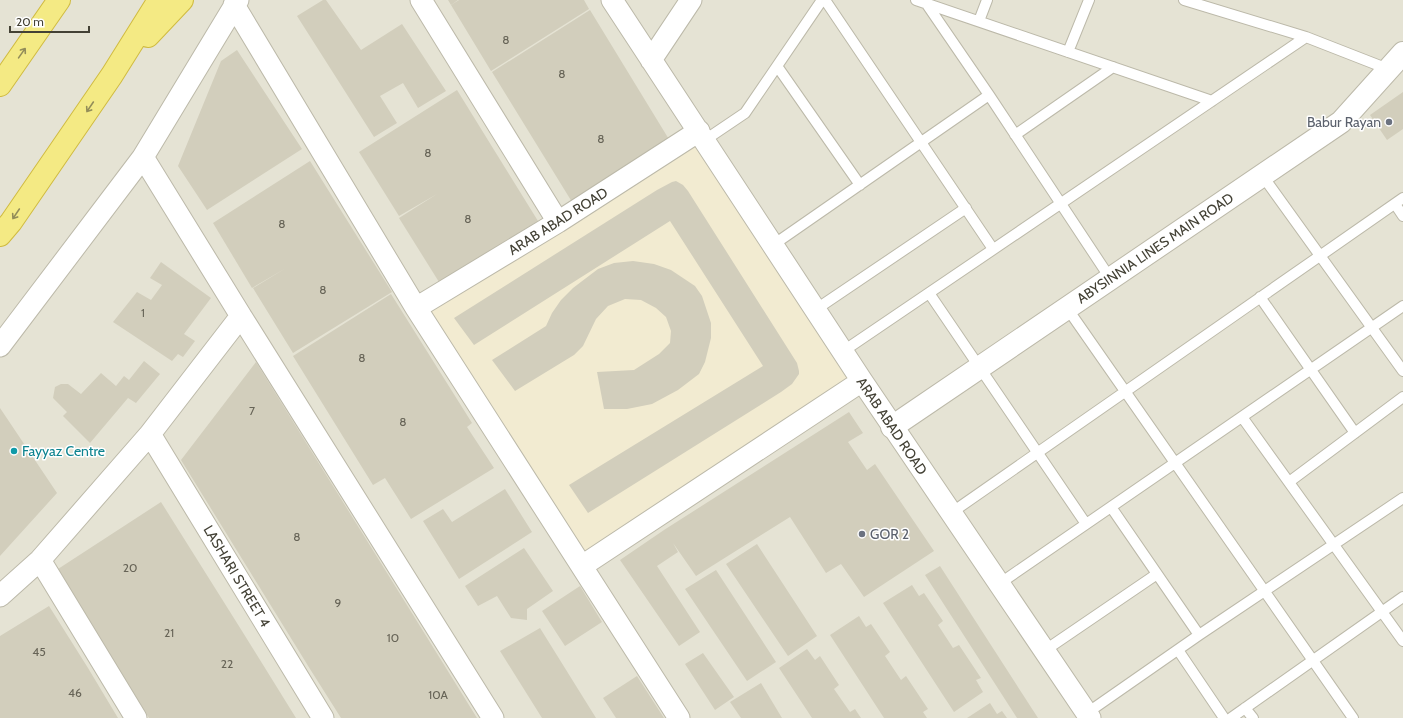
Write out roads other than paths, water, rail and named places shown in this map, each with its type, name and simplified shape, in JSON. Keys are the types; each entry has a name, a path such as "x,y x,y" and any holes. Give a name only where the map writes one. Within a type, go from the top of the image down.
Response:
{"highway":[{"path":"0,86 59,0"},
{"path":"0,235 11,222 112,74 159,0"},
{"path":"112,74 182,0"}],"street":[{"path":"422,0 558,222"},
{"name":"ARAB ABAD ROAD","path":"612,0 842,352 1088,716"},
{"path":"651,60 691,0"},
{"path":"0,346 143,157 236,3 416,308 679,718"},
{"name":"ABYSINNIA LINES MAIN ROAD","path":"892,427 1341,122 1403,53"},
{"name":"ARAB ABAD ROAD","path":"416,308 702,136"},
{"path":"143,157 493,718"},
{"path":"0,596 40,560 150,434 241,316"},
{"path":"582,566 862,381"},
{"name":"LASHARI STREET 4","path":"150,434 323,718"},
{"path":"40,560 136,718"}],"lane":[{"path":"702,136 745,113 824,0 993,249"},
{"path":"916,0 1212,101"},
{"path":"979,21 987,0"},
{"path":"1068,52 1089,0"},
{"path":"1184,0 1306,37 1388,69"},
{"path":"926,3 1110,278"},
{"path":"842,352 1306,37"},
{"path":"777,66 860,185"},
{"path":"1015,135 1113,68"},
{"path":"773,245 989,95"},
{"path":"1262,175 1403,372"},
{"path":"951,513 1399,201 1403,216"},
{"path":"815,310 966,208"},
{"path":"929,292 1086,524"},
{"path":"1260,297 1355,433"},
{"path":"999,584 1403,306"},
{"path":"1067,308 1124,392 1353,718"},
{"path":"1289,482 1403,397"},
{"path":"1242,417 1403,641"},
{"path":"1088,716 1199,635 1403,498"},
{"path":"1111,507 1199,635"},
{"path":"1044,651 1157,574"},
{"path":"1231,718 1403,598"},
{"path":"1178,650 1224,718"},
{"path":"1245,708 1252,718"}],"place":[{"name":"Babur Rayan","path":"1389,122"},
{"name":"Fayyaz Centre","path":"14,451"},
{"name":"GOR 2","path":"862,534"}]}
